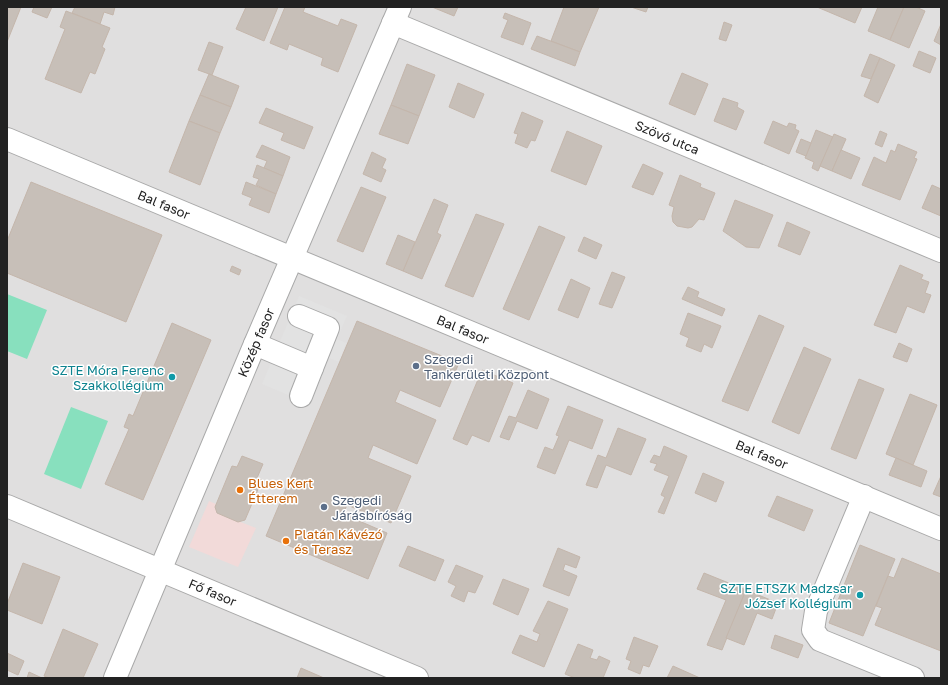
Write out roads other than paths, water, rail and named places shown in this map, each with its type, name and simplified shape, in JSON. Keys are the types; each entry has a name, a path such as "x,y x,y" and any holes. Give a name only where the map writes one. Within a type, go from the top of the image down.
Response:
{"street":[{"name":"Szövő utca","path":"396,15 941,251"},
{"name":"Közép fasor","path":"115,678 254,344 396,15"},
{"name":"Bal fasor","path":"7,139 941,529"},
{"path":"299,316 328,328 301,396"},
{"path":"254,344 312,368"},
{"path":"864,496 816,611 813,630 820,640 912,678"},
{"name":"Fő fasor","path":"7,506 417,678"}],"place":[{"name":"Szegedi Tankerületi Központ","path":"416,366"},
{"name":"SZTE Móra Ferenc Szakkollégium","path":"172,377"},
{"name":"Blues Kert Étterem","path":"240,490"},
{"name":"Szegedi Járásbíróság","path":"324,507"},
{"name":"Platán Kávézó és Terasz","path":"286,541"},
{"name":"SZTE ETSZK Madzsar József Kollégium","path":"860,595"}]}
